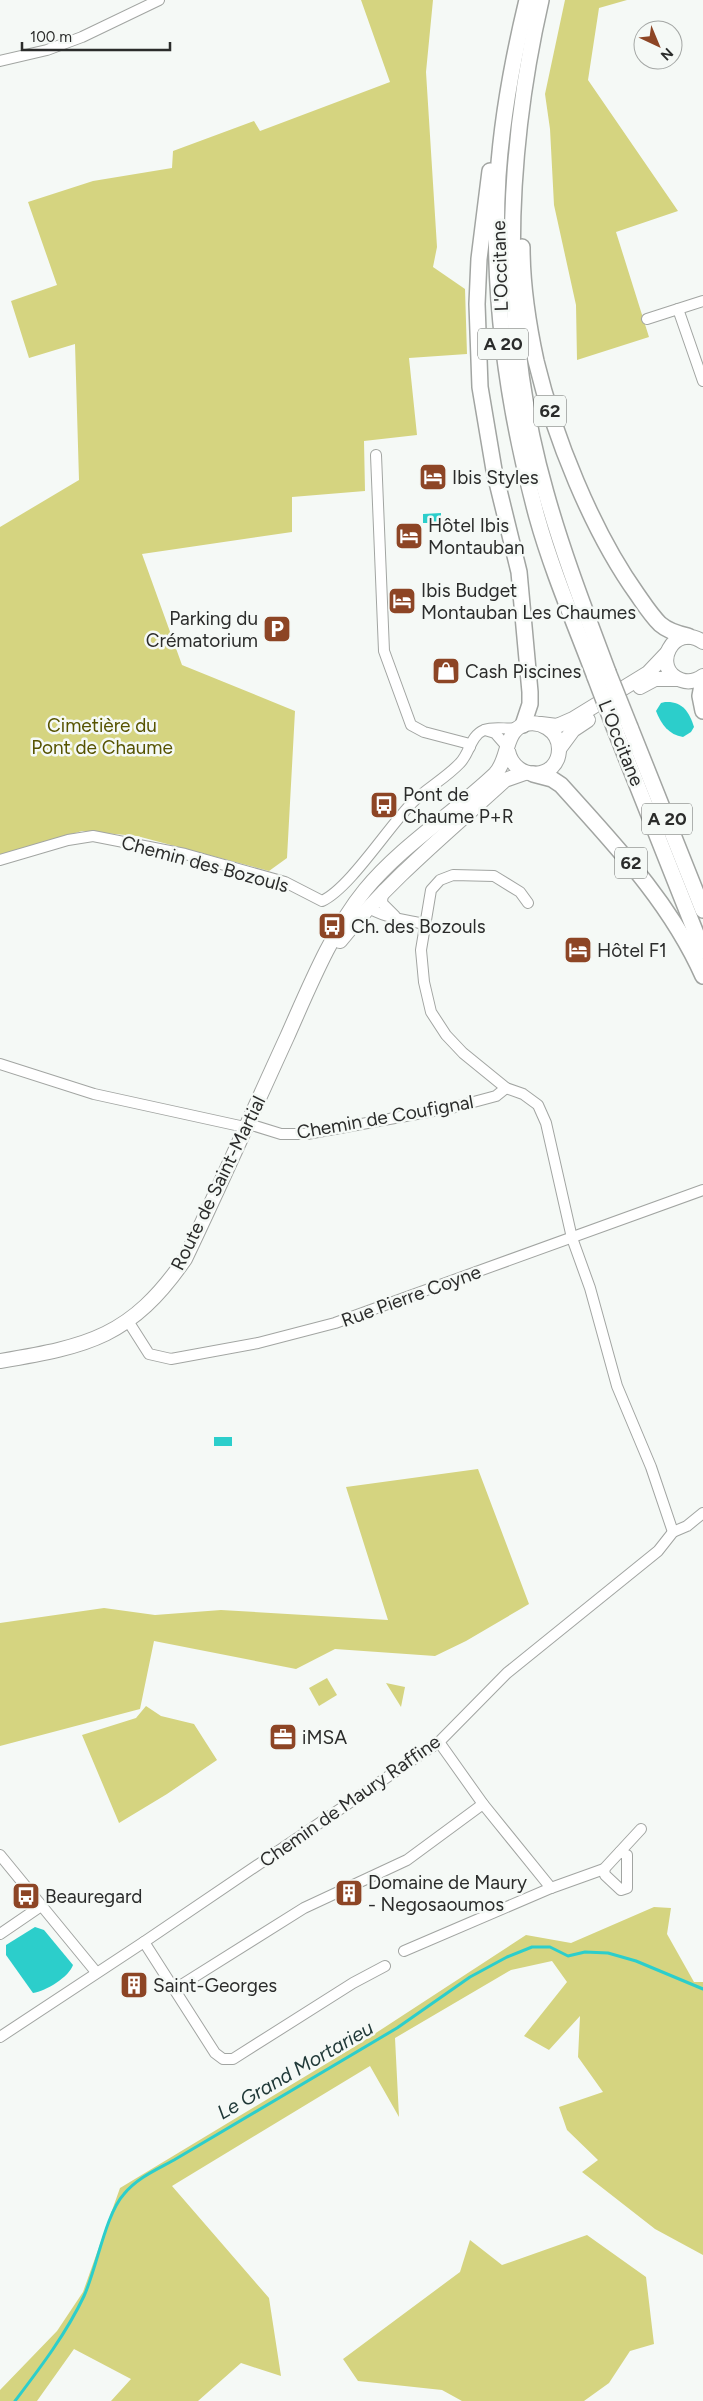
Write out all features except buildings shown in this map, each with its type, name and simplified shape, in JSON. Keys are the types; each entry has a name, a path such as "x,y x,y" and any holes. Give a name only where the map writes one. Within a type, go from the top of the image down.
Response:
{"highway":[{"name":"L'Occitane","path":"526,0 507,100 498,176 497,238 500,303 511,400 538,519 602,674 703,951"},
{"name":"L'Occitane","path":"541,0 528,56 516,143 512,242 514,316 522,378 546,493 602,674"},
{"path":"507,100 492,151 479,259 478,347 486,428 519,572 530,692 530,704 521,727"},
{"name":"62","path":"516,143 522,200 522,256 527,310 536,360 555,425 592,514 612,556 652,616 671,632 698,639"},
{"path":"703,678 700,696 703,711"},
{"name":"L'Occitane","path":"623,730 703,910"},
{"name":"62","path":"529,774 552,779 561,785 636,868 669,912 703,976"}],"main road":[{"path":"698,639 674,641 667,653 648,672 573,719 557,726 540,724 521,727 509,740 508,750 513,765 529,774 541,773 554,764 559,749 573,730 646,683 655,679 677,678 692,681 703,678"},
{"path":"667,653 668,668 677,678"},
{"path":"540,724 554,734 559,749"},
{"name":"Route de Saint-Martial","path":"0,1361 78,1345 103,1336 128,1321 149,1305 166,1287 185,1259 307,992 338,930 364,890 411,846 498,772 508,750"},
{"name":"Route de Saint-Martial","path":"322,963 383,890 505,780 529,774"},
{"path":"368,908 368,895 411,846"}],"street":[{"path":"0,61 47,50 82,37 159,0"},
{"path":"647,319 703,300"},
{"path":"678,309 703,381"},
{"path":"376,455 384,651 411,725 424,732 466,742 470,747"},
{"path":"484,730 521,727"},
{"path":"484,730 494,734 508,750"},
{"name":"Chemin des Bozouls","path":"0,860 68,840 93,836 185,854 276,880 302,889 322,901 346,881 392,825 420,795 458,766 466,757 473,739 484,730"},
{"path":"528,903 520,892 494,876 453,874 440,880 431,890 424,924 421,950 424,982 432,1012 446,1035 463,1053 506,1088 523,1094 538,1104 546,1122 572,1238 590,1288 617,1386 651,1468 673,1532"},
{"path":"383,890 382,903 394,916"},
{"path":"368,908 383,915 424,924"},
{"name":"Chemin de Coufignal","path":"0,1064 94,1094 281,1134 307,1134 455,1106 496,1096 506,1088"},
{"name":"Rue Pierre Coyne","path":"128,1321 149,1354 172,1359 258,1343 335,1323 703,1190"},
{"name":"Chemin de Maury Raffine","path":"0,2037 439,1742 507,1672 658,1551 673,1532 687,1526 703,1513"},
{"path":"439,1742 483,1804 551,1888"},
{"path":"175,1989 304,1908 407,1860 483,1804"},
{"path":"404,1951 551,1888 604,1869 641,1829"},
{"path":"604,1869 605,1875 621,1890 627,1888 627,1855 620,1852"},
{"path":"0,1855 96,1972"},
{"path":"0,1934 41,1906"},
{"path":"144,1942 215,2053 223,2059 233,2059 352,1983 385,1966"}],"green space":[{"name":"Cimetière du Pont de Chaume","path":"361,0 433,0 426,72 437,247 433,267 465,289 467,354 409,358 417,435 364,441 365,491 292,497 292,532 142,554 182,665 295,711 287,858 269,871 137,836 82,831 0,855 0,527 79,480 75,344 29,358 11,301 57,285 28,202 93,181 172,168 173,151 254,121 260,131 390,82"},
{"path":"565,0 627,0 599,8 588,80 678,211 616,232 649,337 577,360 576,305 554,205 550,129 545,94"},
{"path":"478,1469 529,1604 466,1641 435,1656 335,1649 296,1669 154,1641 140,1709 0,1746 0,1623 104,1608 155,1615 221,1610 388,1620 346,1487"},
{"path":"327,1678 337,1695 319,1706 309,1688"},
{"path":"386,1683 405,1687 401,1707"},
{"path":"146,1706 161,1716 194,1724 217,1760 167,1794 119,1823 82,1735 136,1718"},
{"path":"654,1907 671,1908 667,1934 694,1982 703,1982 703,2255 655,2229 582,2172 598,2160 567,2130 559,2107 603,2092 578,2057 580,2016 549,2050 524,2036 567,1982 552,1961 511,1970 395,2038 399,2117 370,2066 172,2186 269,2298 281,2376 241,2363 198,2401 111,2401 131,2379 74,2349 37,2401 0,2401 0,2390 57,2331 83,2292 120,2188 359,2044 526,1935 571,1943"},
{"path":"587,2235 646,2277 654,2344 630,2351 609,2383 584,2401 462,2401 442,2390 358,2381 343,2359 460,2272 470,2240 502,2265"}],"water":[{"path":"441,513 441,523 423,523 423,514"},
{"path":"661,703 676,703 684,708 690,716 694,727 691,732 683,737 674,734 666,728 656,711"},
{"path":"214,1437 232,1437 232,1446 214,1446"},
{"path":"35,1927 44,1930 73,1965 71,1970 56,1983 33,1993 6,1955 6,1945"}],"waterway":[{"name":"Le Grand Mortarieu","path":"15,2401 52,2350 77,2310 89,2284 106,2228 117,2203 129,2188 147,2175 397,2028 470,1977 507,1957 532,1947 550,1947 568,1956 585,1952 608,1953 636,1961 703,1989"}],"place":[{"name":"Ibis Styles","path":"433,477"},
{"name":"Hôtel Ibis Montauban","path":"409,536"},
{"name":"Ibis Budget Montauban Les Chaumes","path":"402,601"},
{"name":"Parking du Crématorium","path":"277,629"},
{"name":"Cash Piscines","path":"446,671"},
{"name":"Pont de Chaume P+R","path":"384,805"},
{"name":"Ch. des Bozouls","path":"332,926"},
{"name":"Hôtel F1","path":"578,950"},
{"name":"iMSA","path":"283,1737"},
{"name":"Domaine de Maury - Negosaoumos","path":"349,1893"},
{"name":"Beauregard","path":"26,1896"},
{"name":"Saint-Georges","path":"134,1985"}]}
